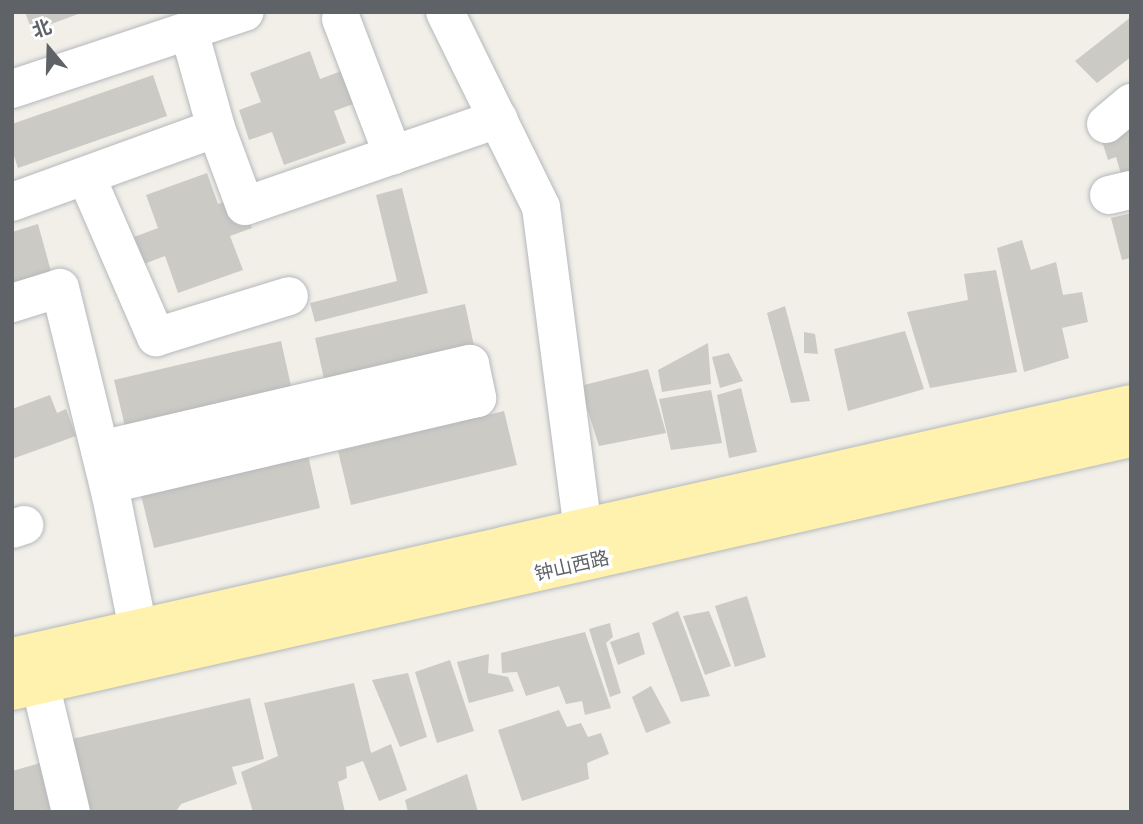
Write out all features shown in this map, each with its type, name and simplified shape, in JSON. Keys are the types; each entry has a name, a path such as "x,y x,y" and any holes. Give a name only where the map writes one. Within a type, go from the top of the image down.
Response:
{"main road":[{"name":"钟山西路","path":"583,546 1131,404"},
{"name":"钟山西路","path":"25,671 583,546 1131,438"}],"street":[{"path":"12,89 245,12"},
{"path":"445,12 541,207 583,546"},
{"path":"341,19 394,155"},
{"path":"189,31 216,128 245,206 498,119"},
{"path":"12,202 216,128"},
{"path":"86,176 156,337 289,296"},
{"path":"12,303 60,288 104,467 142,645"},
{"path":"104,467 310,419"},
{"path":"25,671 71,812"}],"building":[{"path":"25,12 81,12 81,13 32,31"},
{"path":"1131,17 1131,57 1097,83 1075,61"},
{"path":"310,51 320,79 344,70 356,103 334,111 346,143 284,165 272,132 249,140 239,110 261,102 250,73"},
{"path":"153,75 167,116 18,168 12,150 12,124"},
{"path":"1131,121 1131,171 1121,174 1116,157 1108,160 1101,138"},
{"path":"207,173 218,204 241,196 252,228 230,236 243,270 178,293 165,256 144,264 134,237 158,228 146,195"},
{"path":"402,188 428,293 315,322 310,303 397,281 376,195"},
{"path":"1131,213 1131,258 1122,260 1111,218"},
{"path":"38,224 52,275 12,285 12,232"},
{"path":"1022,240 1031,270 1056,262 1063,295 1082,292 1088,322 1062,328 1069,358 1024,372 997,248"},
{"path":"996,270 1017,372 930,388 907,312 968,300 964,274"},
{"path":"465,304 476,355 326,388 315,338"},
{"path":"785,306 810,401 791,403 767,313"},
{"path":"905,331 924,389 848,411 834,349"},
{"path":"804,332 815,334 818,354 804,353"},
{"path":"281,341 293,395 127,435 114,380"},
{"path":"708,343 711,384 662,392 658,370"},
{"path":"729,353 743,381 720,388 712,357"},
{"path":"648,369 666,433 599,446 580,386"},
{"path":"741,388 757,452 729,458 717,395"},
{"path":"711,390 722,443 671,450 659,399"},
{"path":"50,395 57,413 66,409 76,436 12,459 12,409"},
{"path":"504,411 517,465 351,505 338,451"},
{"path":"308,455 320,508 154,548 141,495"},
{"path":"747,596 766,657 735,667 715,606"},
{"path":"678,611 710,696 681,702 652,623"},
{"path":"709,611 731,666 705,675 683,616"},
{"path":"610,623 613,637 606,643 621,693 610,697 589,629"},
{"path":"585,632 611,708 585,715 582,701 566,704 559,686 526,696 517,672 502,673 501,653"},
{"path":"639,632 645,654 618,665 610,642"},
{"path":"489,654 488,673 508,677 514,691 469,703 457,662"},
{"path":"450,660 474,731 437,743 415,672"},
{"path":"408,673 427,737 400,747 372,680"},
{"path":"354,683 371,753 391,744 407,790 379,801 363,761 346,767 347,778 338,782 345,812 253,812 241,772 278,756 264,703"},
{"path":"651,686 671,723 646,733 632,697"},
{"path":"250,698 264,759 232,767 237,784 181,804 177,810 76,812 72,739"},
{"path":"559,710 567,727 581,723 588,737 601,733 609,754 587,763 589,779 522,801 498,730"},
{"path":"44,762 61,812 12,812 12,771"},
{"path":"467,774 478,812 408,812 405,800"}]}
